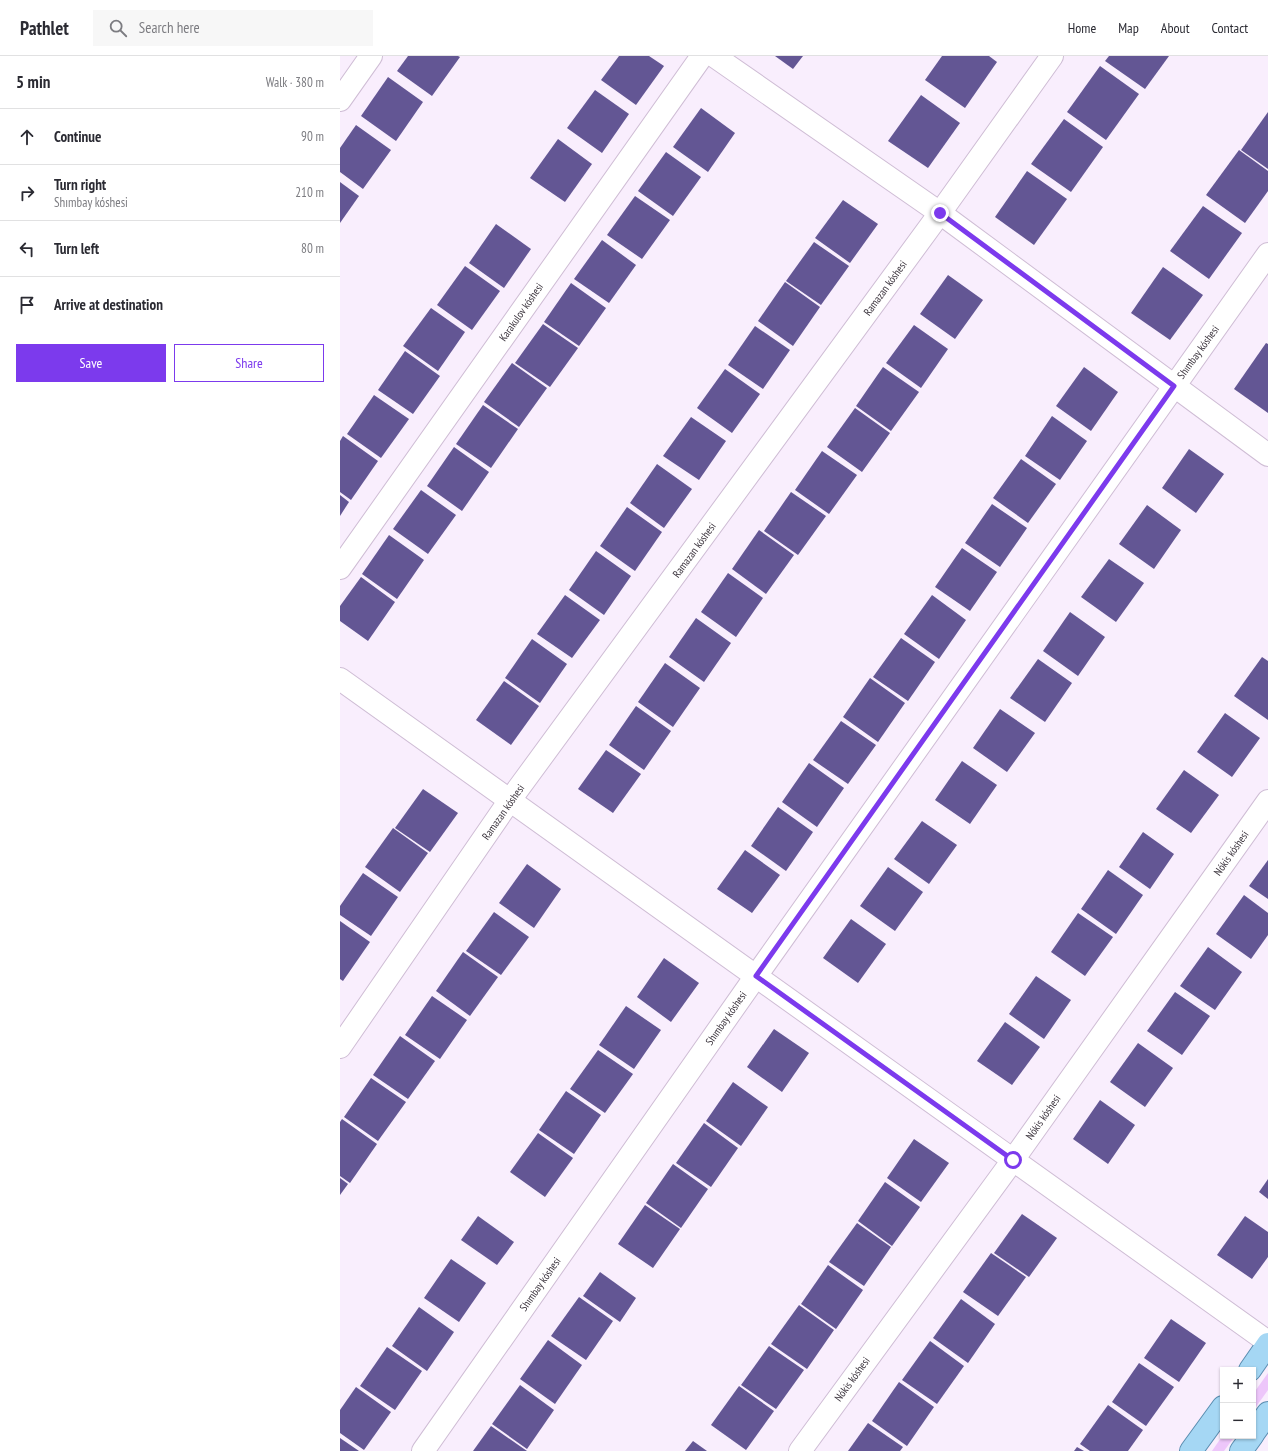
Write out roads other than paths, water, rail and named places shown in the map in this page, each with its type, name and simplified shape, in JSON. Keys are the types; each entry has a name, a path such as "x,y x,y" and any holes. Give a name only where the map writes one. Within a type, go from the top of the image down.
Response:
{"main road":[{"path":"1252,1367 1268,1343"},
{"path":"1191,1451 1220,1411"},
{"path":"1256,1430 1268,1413"},
{"path":"1241,1451 1249,1439"}],"street":[{"path":"340,100 371,56"},
{"name":"Karakulov kóshesi","path":"340,568 702,56"},
{"path":"714,56 940,213 1268,454"},
{"name":"Ramazan kóshesi","path":"340,1047 510,800 940,213 1052,56"},
{"name":"Shımbay kóshesi","path":"423,1451 756,976 1268,254"},
{"path":"340,679 1268,1343"},
{"name":"Nókis kóshesi","path":"800,1451 1013,1160 1268,801"}]}
